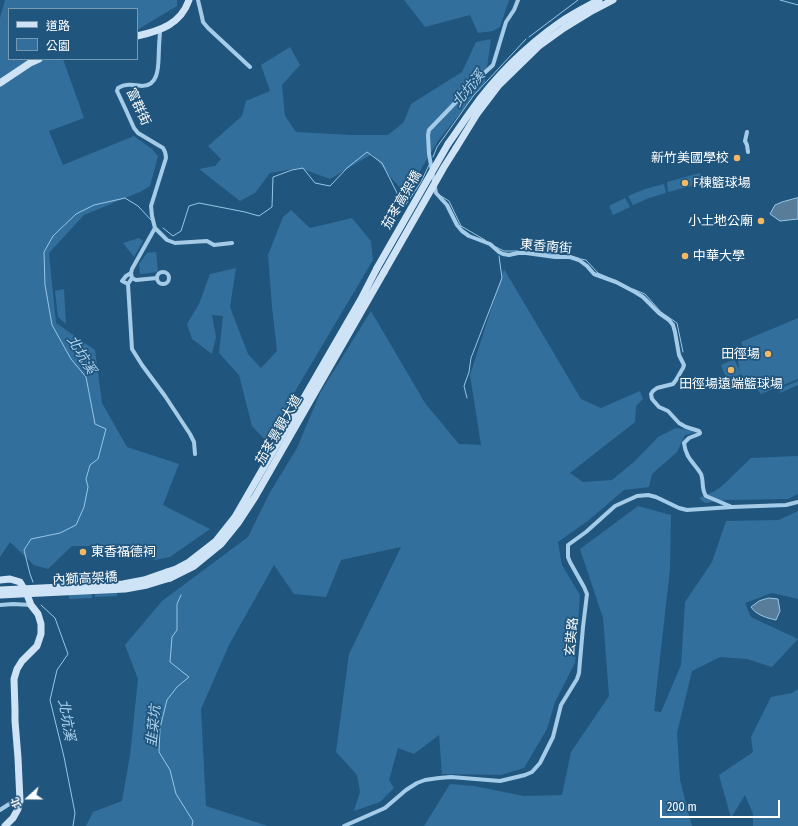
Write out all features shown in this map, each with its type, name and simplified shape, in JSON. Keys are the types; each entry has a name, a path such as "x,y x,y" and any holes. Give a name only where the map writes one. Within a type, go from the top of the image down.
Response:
{"street":[{"path":"138,36 160,30 176,21 182,15 189,0"},
{"path":"198,0 203,22 250,67"},
{"name":"東香南街","path":"518,0 514,10 506,22 493,65 429,130 429,154 436,193 447,205 457,225 462,231 470,236 486,242 503,254 509,255 526,253 555,257 570,257 579,260 594,274 616,282 643,297 659,313 669,320 673,325 679,354 684,368 673,384 657,388 653,391 651,394 652,399 659,407 668,412 679,423 686,427 699,430 699,434 689,438 684,443 687,456 701,474 704,494 732,507"},
{"name":"茄苳高架橋","path":"377,268 448,144 471,110 497,78 536,41 559,22 599,0"},
{"name":"茄苳高架橋","path":"384,272 444,167 477,114 499,85 539,46 570,24 613,0"},
{"name":"富群街","path":"155,228 152,216 152,206 166,158 165,151 138,133 134,128 117,91 118,88 126,84 146,86 155,80 158,68 160,30"},
{"path":"0,83 37,60"},
{"path":"747,132 744,140 747,145 748,152"},
{"path":"128,284 122,281 130,273 155,228 167,240 175,243 207,241 214,245 232,243"},
{"name":"茄苳景觀大道","path":"169,575 216,541 235,517 361,299 377,268"},
{"name":"茄苳景觀大道","path":"169,575 194,566 221,544 238,523 255,497 384,272"},
{"path":"130,273 132,278 136,280 157,278"},
{"path":"132,278 128,284 132,349 190,434 194,442 194,454"},
{"name":"玄奘路","path":"344,826 385,808 406,790 425,780 451,777 500,781 532,772 540,763 553,737 561,705 579,673 587,594 568,557 568,545 586,532 615,506 637,496 648,494 687,510 786,506 798,502"},
{"name":"內獅高架橋","path":"0,590 124,584 169,575"},
{"name":"內獅高架橋","path":"0,595 125,589 147,585 169,575"},
{"path":"0,580 20,582 31,605 38,614 41,624 41,634 37,646 22,661 17,669 14,679 20,797 18,810 5,826"},
{"path":"13,604 26,592"},
{"path":"0,605 31,605"},
{"path":"10,826 21,810 23,801 23,769 19,721 15,710"},
{"path":"0,810 20,797"}],"green space":[{"path":"5,0 177,0 177,6 138,29 138,8 8,8 8,60 63,60 84,118 49,131 63,165 134,136 152,149 158,156 150,186 140,192 84,215 49,253 56,323 95,350 102,403 127,447 179,464 163,505 210,529 170,557 155,560 122,546 72,546 48,569 34,565 10,542 0,557 0,18"},
{"path":"404,0 509,0 500,27 493,31 478,33 470,15 425,27"},
{"path":"491,39 485,82 438,141 406,194 372,154 330,179 300,168 270,173 255,193 240,201 199,169 215,166 221,159 208,146 242,116 246,101 270,91 261,65 290,47 300,65 282,85 285,116 296,132 351,135 388,135 404,122 411,104 462,72 476,42"},
{"name":"F棟籃球場","path":"700,173 703,183 668,192 667,182"},
{"path":"664,184 666,193 633,205 628,196 645,189"},
{"path":"625,198 630,207 613,215 609,206"},
{"path":"291,210 310,228 352,218 371,241 373,260 297,388 267,442 252,426 239,375 219,353 223,316 212,315 216,337 212,354 192,339 187,324 199,304 210,274 236,268 230,307 248,354 261,368 277,351 268,255 283,217"},
{"path":"139,238 143,241 134,257 123,243"},
{"path":"156,252 158,272 140,274 139,264 147,253"},
{"path":"504,269 581,399 601,408 640,391 643,399 636,406 635,422 570,473 583,482 612,480 635,461 658,437 676,428 697,432 685,435 677,452 652,474 649,487 624,490 589,520 558,542 562,565 580,595 575,663 555,702 547,729 524,768 501,775 442,774 439,735 414,754 398,748 389,780 394,788 380,802 354,811 360,792 357,775 336,752 349,654 401,547 341,560 326,597 294,594 274,565 229,645 201,709 206,806 268,826 86,826 93,812 122,801 130,755 138,679 125,645 162,601 248,537 269,494 297,448 320,393 371,311 425,403 459,444 481,445 470,375"},
{"path":"64,289 66,324 58,317 55,291"},
{"name":"田徑場","path":"798,318 798,379 761,394 743,378 740,372 741,375 727,380 721,365 734,359 740,371 738,358 743,346 741,342"},
{"path":"798,381 798,385 780,393 779,389"},
{"path":"798,456 798,494 788,499 726,500 705,503 699,498 721,487 751,458"},
{"path":"638,506 671,515 670,569 654,711 661,712 681,665 685,602 712,562 726,521 779,520 798,511 798,599 772,593 745,603 751,617 798,639 772,667 747,659 720,657 692,671 677,733 680,780 692,826 424,826 450,784 474,786 524,796 562,795 571,752 609,696 603,618 580,549"},
{"path":"116,578 117,596 95,597 94,579"},
{"path":"91,580 92,598 69,599 68,582"},
{"path":"798,689 798,826 753,826 753,814 745,795 731,818 719,775 753,752 751,737 771,697 792,693"}],"shaded area":[{"path":"798,198 798,219 780,221 770,214 775,205"},
{"path":"769,598 778,599 780,611 776,620 759,614 751,607 759,601"}],"waterway":[{"name":"北坑溪","path":"529,37 578,0"},
{"path":"780,0 798,5"},
{"name":"北坑溪","path":"433,157 437,147 474,95 526,39"},
{"name":"北坑溪","path":"163,228 173,236 181,231 189,206 199,203 259,216 272,207 273,177 292,170 303,168 315,183 330,186 347,168 367,152 382,163 404,207 421,182 429,165"},
{"path":"441,196 449,201 461,226 485,240"},
{"name":"北坑溪","path":"33,582 24,550 31,539 60,533 76,525 84,507 88,487 86,479 90,465 98,459 106,429 95,424 86,377 71,359 52,325 45,285 44,252 53,236 76,214 94,205 125,198 138,206 152,221"},
{"path":"496,247 504,251 518,251"},
{"path":"543,253 560,255"},
{"path":"467,398 464,386 469,372 471,358 502,278 499,256"},
{"path":"581,259 586,260 598,273 607,277"},
{"path":"633,289 645,294 661,312 677,323 683,352"},
{"name":"韭菜坑","path":"181,595 177,604 177,630 172,637 170,662 189,677 177,687 167,700 160,728 159,752 170,770 176,794 193,821 192,826"},
{"name":"北坑溪","path":"41,605 55,618 68,654 57,670 50,700 64,757 75,813 73,826"}],"place":[{"name":"新竹美國學校","path":"737,158"},
{"name":"F棟籃球場","path":"685,183"},
{"name":"小土地公廟","path":"761,221"},
{"name":"中華大學","path":"685,256"},
{"name":"田徑場","path":"768,354"},
{"name":"田徑場遠端籃球場","path":"731,370"},
{"name":"東香福德祠","path":"83,552"}]}
